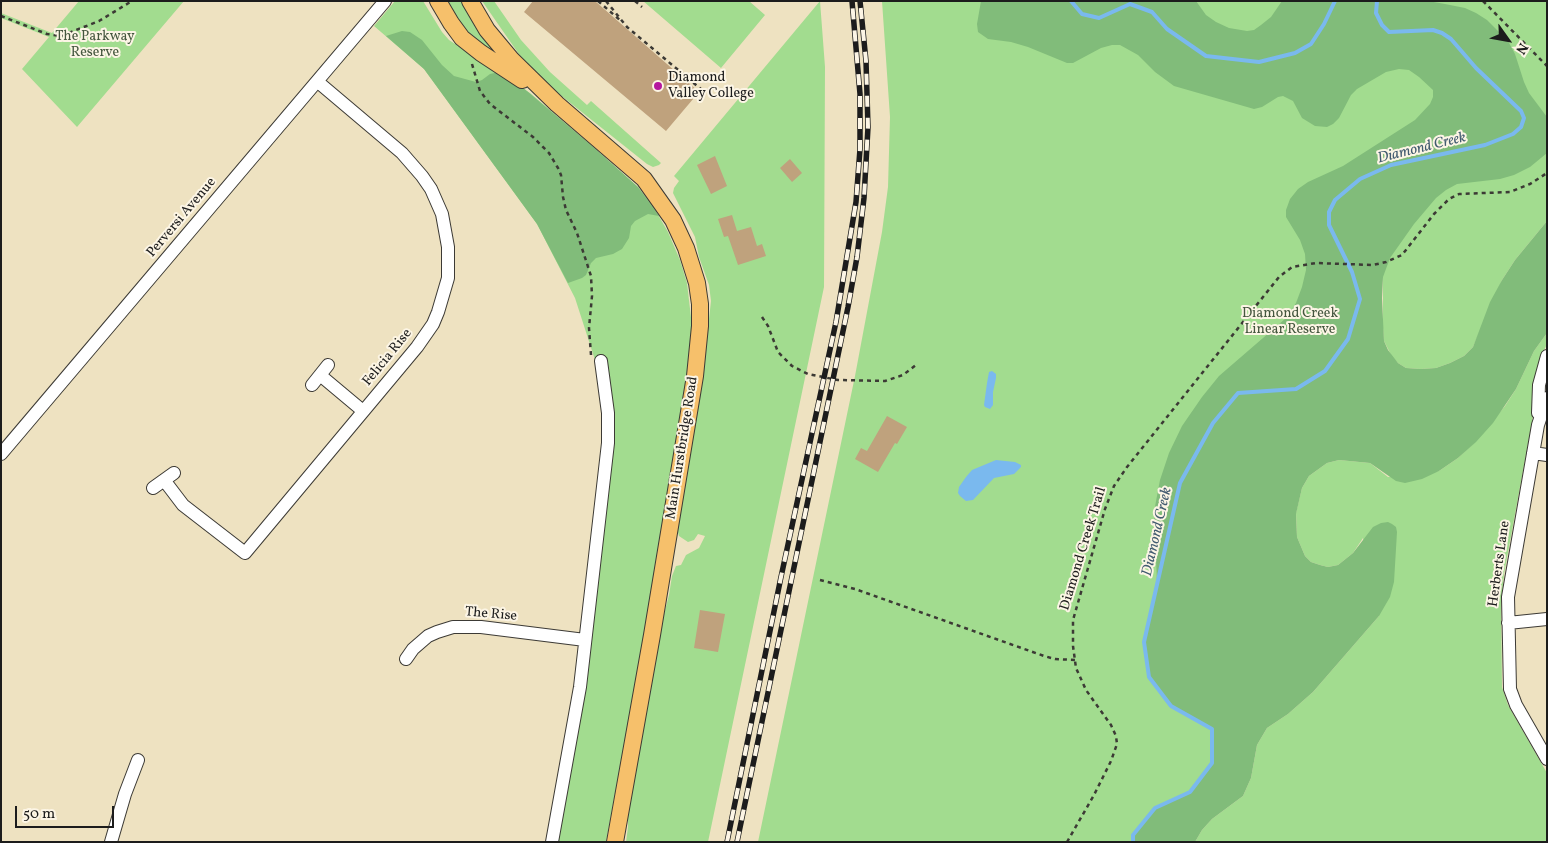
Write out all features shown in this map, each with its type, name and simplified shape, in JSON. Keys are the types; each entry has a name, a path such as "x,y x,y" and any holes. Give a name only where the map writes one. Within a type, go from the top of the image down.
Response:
{"main road":[{"name":"Main Hurstbridge Road","path":"438,1 451,23 467,42 557,104"},
{"name":"Main Hurstbridge Road","path":"470,1 487,30 512,60 557,104 644,179 664,206 680,235 697,283 700,304 699,352 696,376 615,842"}],"street":[{"name":"Perversi Avenue","path":"1,454 385,1"},
{"name":"Felicia Rise","path":"152,488 169,477 183,505 244,553 418,347 433,324 444,297 448,278 448,247 442,214 434,195 422,176 402,153 318,82"},
{"name":"Herberts Lane","path":"1538,425 1539,385 1547,356"},
{"path":"552,842 577,704 608,436 608,413 596,361"},
{"path":"320,375 363,411"},
{"name":"Herberts Lane","path":"1547,398 1538,425 1508,597 1509,680 1512,697 1547,759"},
{"path":"1533,453 1547,455"},
{"path":"1508,623 1547,619"},
{"name":"The Rise","path":"406,659 413,649 428,636 453,627 480,627 585,640"},
{"path":"111,842 124,794 138,760"}],"path":[{"path":"1,16 47,34 62,36 99,21 132,1"},
{"path":"598,1 702,90"},
{"path":"606,1 628,27"},
{"path":"635,1 642,7"},
{"path":"1483,1 1547,66"},
{"path":"471,63 480,91 490,104 534,137 549,153 561,175 566,210 577,233 591,276 592,296 589,328 596,361"},
{"name":"Diamond Creek Trail","path":"1067,842 1111,761 1116,744 1116,736 1111,725 1086,690 1076,668 1073,620 1105,509 1114,486 1279,276 1292,267 1316,263 1373,265 1386,262 1402,255 1434,214 1449,199 1459,194 1510,192 1530,184 1547,173"},
{"path":"762,317 768,326 778,352 792,366 808,374 838,380 885,381 903,375 916,365"},
{"path":"820,580 855,589 1044,656 1063,660 1075,660"}],"green space":[{"name":"The Parkway Reserve","path":"79,1 184,1 77,127 22,69 49,37 1,18 1,13 52,33"},
{"path":"395,1 423,1 449,40 530,93 638,187 653,206 668,232 687,283 692,326 690,362 636,680 606,842 557,842 607,500 605,358 595,360 575,298 537,224 424,69 374,26"},
{"path":"447,1 461,1 471,19 508,63 464,30"},
{"path":"482,1 494,1 521,40 550,72 587,105 591,101 661,163 653,167 647,164 539,78 523,60"},
{"path":"643,1 749,1 765,15 721,68"},
{"path":"820,1 825,67 824,287 708,842 626,842 628,812 658,637 672,576 676,566 681,565 686,555 699,548 705,536 698,534 694,540 688,542 679,536 677,529 705,355 711,301 709,285 699,257 695,237 673,193 679,181 674,176"},
{"name":"Diamond Creek Linear Reserve","path":"882,1 1547,1 1547,221 1515,260 1502,280 1473,347 1464,356 1436,368 1406,368 1392,357 1384,341 1383,277 1171,706 1212,729 1212,763 1190,792 1155,808 1133,835 1133,842 758,842 855,376 882,232 888,187 890,117"},
{"name":"Diamond Creek Linear Reserve","path":"981,1 1196,1 1206,15 1216,22 1229,28 1247,31 1254,30 1271,17 1282,1 1428,1 1465,8 1487,20 1508,41 1515,54 1529,93 1547,117 1547,153 1530,167 1500,179 1457,184 1436,198 1414,224 1390,258 1383,277 1382,298 1384,341 1398,363 1406,368 1421,369 1436,368 1450,363 1464,356 1473,347 1490,302 1502,280 1515,260 1547,221 1547,333 1534,351 1516,389 1493,423 1458,458 1439,471 1422,479 1405,483 1396,481 1370,463 1339,460 1327,463 1309,476 1302,488 1296,514 1297,537 1305,556 1311,562 1320,565 1328,567 1338,565 1353,553 1373,527 1388,522 1396,527 1397,532 1394,582 1390,597 1379,616 1313,692 1288,714 1267,728 1257,745 1251,778 1243,796 1212,819 1202,830 1195,842 1133,842 1133,835 1155,808 1190,792 1212,763 1212,729 1171,706 1149,677 1144,642 1157,582 1154,512 1160,480 1169,453 1182,426 1202,397 1219,376 1285,319 1296,303 1306,270 1305,254 1300,240 1286,217 1286,210 1290,199 1298,189 1308,182 1343,166 1415,120 1430,104 1433,90 1409,70 1399,69 1386,72 1357,89 1351,95 1339,118 1333,124 1327,127 1315,126 1302,118 1293,101 1283,96 1254,109 1174,86 1155,72 1138,55 1120,45 1101,48 1073,63 1067,63 1028,47 1011,42 988,39 978,32 977,24"},
{"path":"402,31 410,32 422,40 442,65 454,76 476,82 490,74 499,72 521,86 638,187 659,216 648,214 635,221 631,226 629,238 622,249 613,254 596,258 591,263 586,275 568,283 537,224 424,69 386,36"},
{"path":"1547,333 1547,344 1541,357 1532,422 1504,574 1501,604 1502,687 1508,705 1547,773 1547,842 1195,842 1202,830 1212,819 1243,796 1251,778 1257,745 1267,728 1288,714 1313,692 1379,616 1363,538 1353,553 1338,565 1328,567 1320,565 1311,562 1305,556 1297,537 1296,513 1302,488 1309,476 1327,463 1339,460 1370,463 1388,477 1439,471 1458,458 1475,442 1505,406 1516,389 1534,351"}],"water":[{"path":"992,371 996,374 996,378 993,405 990,409 984,405 989,372"},
{"path":"996,460 1015,462 1021,465 1021,467 1014,474 994,478 973,500 966,501 960,496 958,493 959,487 972,470"}],"building":[{"path":"533,1 595,1 699,92 666,131 524,12"},
{"path":"715,156 727,186 711,194 697,165"},
{"path":"790,159 802,173 792,182 780,168"},
{"path":"732,215 737,231 751,227 757,246 762,244 766,256 738,265 728,236 724,237 718,219"},
{"path":"887,416 907,427 878,472 855,459 861,448 867,451"},
{"path":"700,610 725,614 718,652 694,648"}],"waterway":[{"name":"Diamond Creek","path":"1071,1 1082,14 1099,18 1130,4 1152,12 1167,29 1206,56 1259,62 1295,53 1311,44 1324,24 1335,1"},
{"name":"Diamond Creek","path":"1133,842 1133,835 1155,808 1190,792 1212,763 1212,729 1171,706 1149,677 1144,642 1180,483 1213,423 1238,393 1296,389 1325,371 1348,339 1360,299 1352,272 1329,225 1329,212 1335,200 1360,179 1391,165 1485,145 1513,134 1521,127 1524,118 1521,111 1476,68 1451,39 1442,33 1433,30 1389,32 1382,25 1376,13 1377,1"}],"railway":[{"path":"727,842 781,577 836,322 856,202 860,149 860,94 852,1"},
{"path":"737,842 857,257 864,198 868,127 866,61 860,1"}],"place":[{"name":"Diamond Valley College","path":"658,86"}]}
